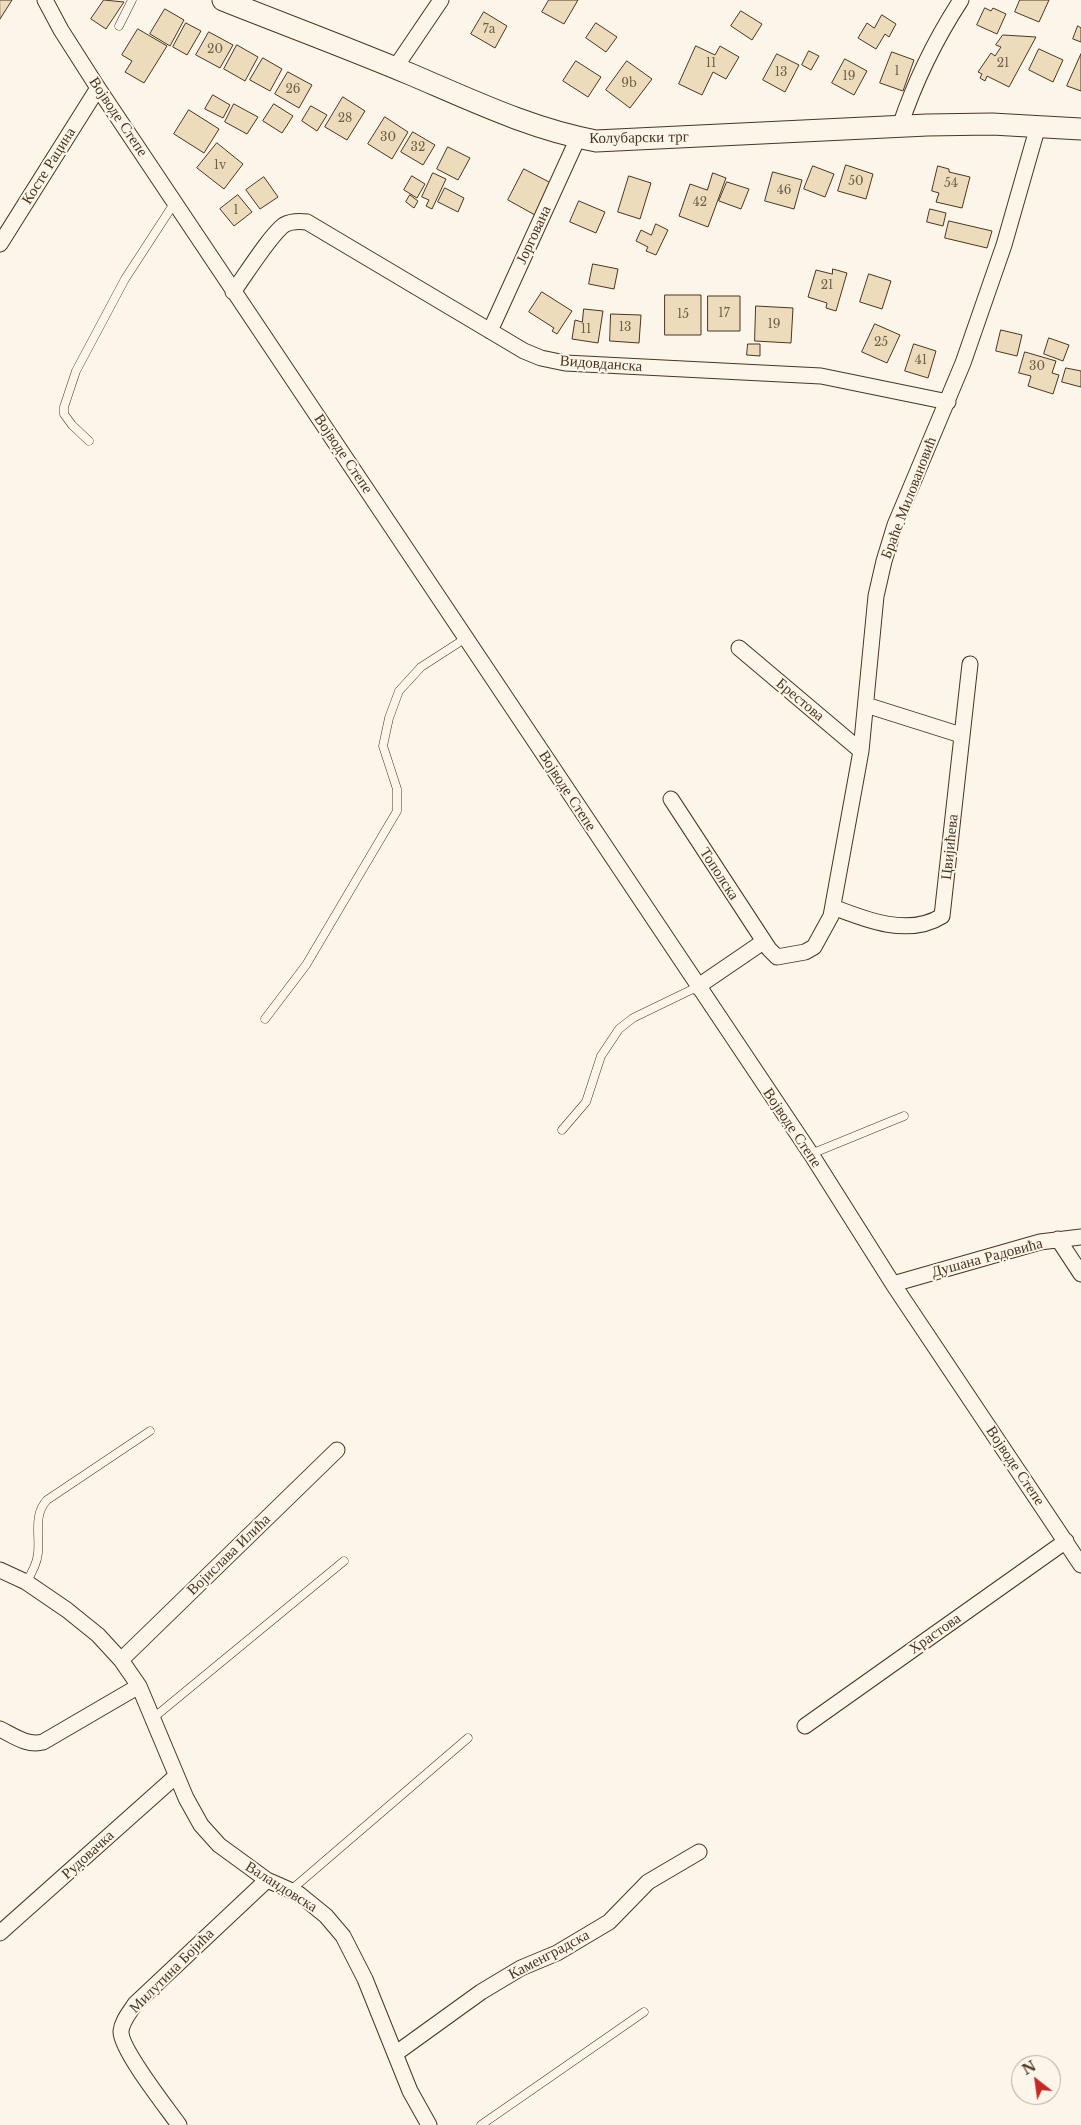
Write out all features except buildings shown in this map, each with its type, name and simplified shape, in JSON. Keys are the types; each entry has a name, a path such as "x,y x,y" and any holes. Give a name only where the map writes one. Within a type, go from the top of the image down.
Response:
{"street":[{"name":"Војводе Степе","path":"45,0 53,18 98,88 233,292 811,1154 893,1284 1081,1565"},
{"path":"52,0 53,18"},
{"name":"Колубарски трг","path":"223,0 548,131 596,141 900,126 992,124 1081,129"},
{"path":"395,68 441,0"},
{"path":"900,126 921,70 961,0"},
{"name":"Косте Рацина","path":"0,244 98,88"},
{"name":"Браће Миловановић","path":"766,945 777,957 805,952 814,947 831,916 862,751 876,596 884,561 895,525 948,402 1004,245 1038,126"},
{"name":"Јоргована","path":"490,331 578,138"},
{"name":"Видовданска","path":"233,292 275,234 284,225 297,220 307,222 524,351 541,358 565,363 821,376 948,402"},
{"name":"Брестова","path":"739,648 862,751"},
{"name":"Цвијићева","path":"833,908 872,922 913,926 933,922 942,916 945,904 961,735 970,664"},
{"path":"866,704 961,735"},
{"name":"Тополска","path":"671,799 766,945"},
{"path":"698,987 766,945"},
{"name":"Душана Радовића","path":"893,1284 1040,1242 1081,1237"},
{"path":"1058,1240 1081,1274"},
{"name":"Војислава Илића","path":"121,1660 337,1450"},
{"name":"Храстова","path":"805,1726 1066,1541"},
{"name":"Валандовска","path":"0,1570 26,1582 98,1635 121,1660 139,1686 176,1776 201,1825 219,1845 267,1880 291,1890 326,1916 343,1936 365,1979 410,2091 429,2125"},
{"path":"0,1729 35,1744 43,1742 139,1686"},
{"name":"Рудовачка","path":"0,1933 176,1776"},
{"name":"Каменградска","path":"395,2054 481,1992 521,1968 557,1953 609,1922 648,1882 699,1852"},
{"name":"Милутина Бојића","path":"179,2125 125,2047 121,2031 125,2019 135,2004 267,1880"}],"lane":[{"path":"119,26 132,0"},
{"path":"88,441 72,426 64,414 64,407 76,371 125,279 175,202"},
{"path":"265,1019 306,965 397,811 398,789 383,746 389,718 399,691 421,667 466,638"},
{"path":"562,1130 586,1102 601,1056 619,1030 634,1018 698,987"},
{"path":"811,1154 904,1116"},
{"path":"26,1582 37,1564 38,1515 41,1507 48,1500 150,1431"},
{"path":"152,1719 344,1562"},
{"path":"291,1890 468,1738"},
{"path":"481,2125 644,2012"}]}
